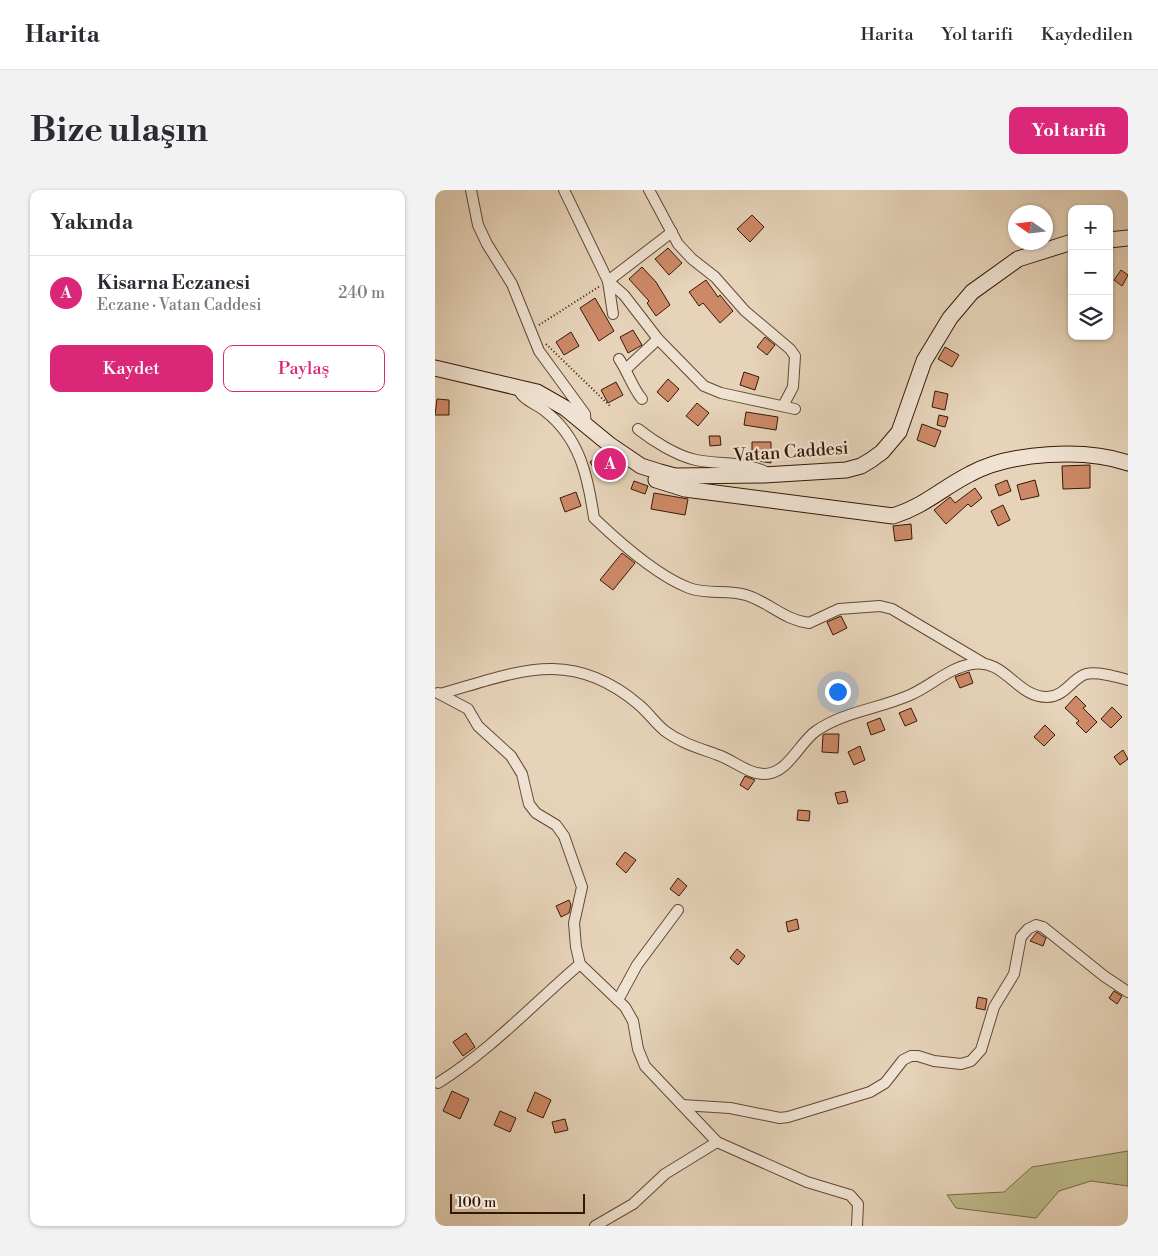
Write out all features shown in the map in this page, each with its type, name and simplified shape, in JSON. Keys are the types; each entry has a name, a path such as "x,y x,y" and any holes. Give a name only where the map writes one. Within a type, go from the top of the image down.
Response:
{"street":[{"path":"471,190 478,224 511,284 546,362 569,389 585,414 586,426"},
{"path":"564,190 608,281 613,314"},
{"path":"649,190 679,244 692,259 715,278 745,311 790,349 795,356 793,387 783,406"},
{"path":"608,281 672,232"},
{"path":"1113,240 1128,238"},
{"name":"Vatan Caddesi","path":"435,368 486,381 517,386 552,399 641,466 675,476 771,475 846,470 861,466 882,452 899,432 924,361 950,318 972,292 1018,259 1068,243"},
{"path":"608,281 623,295 657,339 711,390 795,408"},
{"path":"626,369 657,339"},
{"path":"619,359 632,380 633,388 642,399"},
{"name":"Vatan Caddesi","path":"435,379 475,384 486,381"},
{"path":"517,386 520,394 545,411 564,429 575,445 586,471 593,518 639,557 690,588 747,595 786,617 804,622 809,622 839,610 880,606 892,608 904,614 938,638 983,662 1003,670 1037,696 1049,697 1059,694 1085,674 1128,680"},
{"path":"638,429 694,459 759,468 771,475"},
{"path":"630,459 645,474 685,489 893,516 909,511 935,498 970,473 1017,458 1079,455 1116,459 1128,464"},
{"path":"438,693 517,671 567,668 611,685 638,704 664,731 685,744 723,757 753,773 765,774 779,770 814,733 830,722 842,716 911,695 958,667 983,662"},
{"path":"438,693 469,709 478,726 511,756 522,774 529,804 536,813 556,825 564,836 582,887 574,923 575,947 580,964 625,1007 633,1022 638,1049 645,1066 717,1142 807,1182 850,1195 858,1204 857,1226"},
{"path":"618,1000 637,964 678,910"},
{"path":"682,1104 730,1108 780,1118 788,1117 870,1092 885,1083 903,1060 911,1056 961,1064 971,1061 981,1050 994,1006 1014,974 1021,938 1036,925 1043,926 1104,976 1128,992"},
{"path":"439,1083 469,1064 541,996 580,964"},
{"path":"595,1226 633,1204 665,1174 717,1142"}],"path":[{"path":"608,281 531,330 609,406"}],"shaded area":[{"path":"1128,1151 1128,1186 1091,1181 1059,1191 1036,1218 956,1208 947,1195 1004,1192 1032,1167"}],"building":[{"path":"752,215 764,227 750,242 737,229"},
{"path":"668,248 682,263 669,275 655,259"},
{"path":"642,267 656,282 670,305 656,316 647,303 649,301 629,279"},
{"path":"1121,270 1128,275 1122,286 1114,280"},
{"path":"706,280 718,297 720,295 733,311 720,323 703,303 699,306 689,292"},
{"path":"595,298 614,331 599,341 580,308"},
{"path":"633,330 642,345 628,353 620,337"},
{"path":"571,332 579,346 564,355 556,342"},
{"path":"765,337 775,345 767,355 757,347"},
{"path":"945,347 959,355 952,367 938,359"},
{"path":"744,372 759,377 755,390 740,385"},
{"path":"668,379 679,389 668,402 657,392"},
{"path":"616,382 623,395 608,403 601,390"},
{"path":"935,391 948,394 945,410 932,407"},
{"path":"437,399 449,400 449,415 435,415"},
{"path":"697,403 709,413 698,426 686,416"},
{"path":"746,412 778,417 776,430 744,425"},
{"path":"939,415 948,417 945,427 937,425"},
{"path":"922,424 941,431 935,447 917,440"},
{"path":"709,436 720,436 721,445 710,446"},
{"path":"752,442 771,442 771,463 752,460"},
{"path":"603,453 614,469 600,478 590,462"},
{"path":"1090,465 1090,488 1063,489 1062,466"},
{"path":"1007,480 1011,491 999,496 995,485"},
{"path":"1035,480 1039,496 1021,500 1017,485"},
{"path":"634,481 648,486 645,494 631,489"},
{"path":"975,488 982,498 971,507 968,504 946,524 934,510 950,497 955,503"},
{"path":"576,492 581,506 565,512 560,498"},
{"path":"654,493 688,499 685,515 651,509"},
{"path":"1003,505 1010,520 998,526 991,511"},
{"path":"911,524 912,539 895,541 893,526"},
{"path":"622,553 635,563 613,590 600,580"},
{"path":"841,616 847,628 833,635 827,622"},
{"path":"969,672 973,683 960,688 955,677"},
{"path":"1076,696 1086,706 1083,708 1097,722 1086,733 1076,723 1079,721 1065,708"},
{"path":"1112,707 1122,717 1111,728 1101,719"},
{"path":"911,708 917,721 905,726 899,713"},
{"path":"880,718 885,730 871,735 867,723"},
{"path":"1045,725 1055,735 1044,746 1034,737"},
{"path":"839,734 838,753 822,752 823,735"},
{"path":"860,746 865,760 854,765 848,752"},
{"path":"1123,750 1128,759 1120,765 1114,757"},
{"path":"745,776 755,780 748,790 740,785"},
{"path":"845,791 848,802 838,804 835,793"},
{"path":"798,810 810,811 809,821 797,820"},
{"path":"625,852 636,860 626,873 616,864"},
{"path":"678,878 687,886 679,896 670,889"},
{"path":"569,900 571,905 569,913 561,917 556,906"},
{"path":"797,919 799,929 788,932 786,922"},
{"path":"1037,932 1046,938 1043,946 1030,941"},
{"path":"737,949 745,956 738,965 730,958"},
{"path":"1114,991 1122,996 1117,1004 1109,998"},
{"path":"978,997 987,999 985,1010 976,1008"},
{"path":"466,1033 475,1047 463,1056 453,1042"},
{"path":"452,1091 469,1099 460,1119 443,1111"},
{"path":"535,1092 551,1100 543,1118 527,1111"},
{"path":"500,1111 516,1118 510,1132 494,1125"},
{"path":"565,1119 568,1130 555,1133 552,1122"}],"place":[{"name":"Kisarna Eczanesi","path":"610,464"}]}
